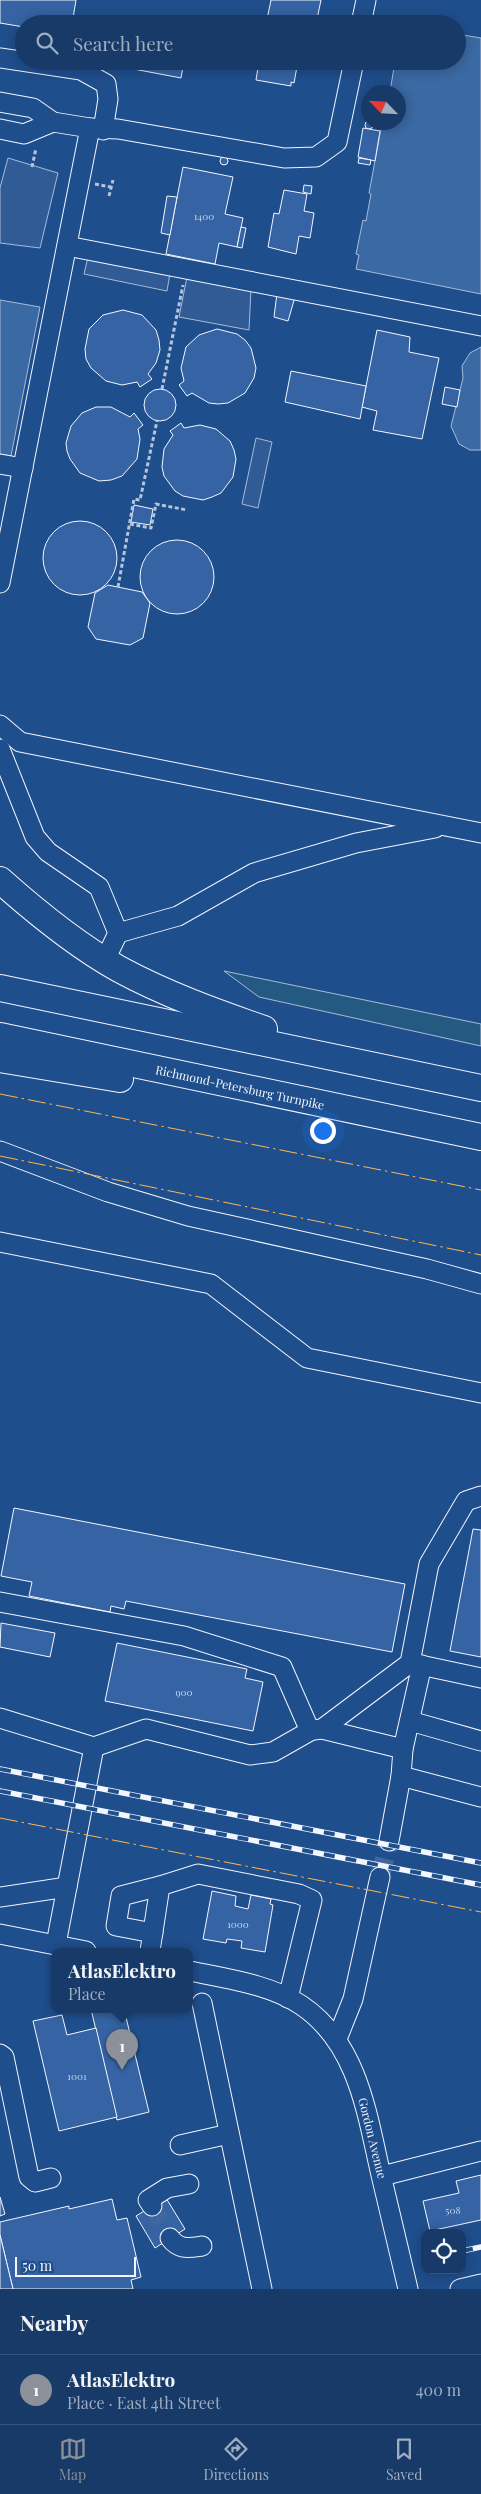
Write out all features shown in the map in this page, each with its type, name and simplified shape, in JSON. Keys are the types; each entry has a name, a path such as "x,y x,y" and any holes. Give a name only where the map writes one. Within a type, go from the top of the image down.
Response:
{"highway":[{"path":"0,880 39,913 105,960 154,986 211,1010 280,1035 408,1073"},
{"path":"0,988 481,1088"},
{"name":"Richmond-Petersburg Turnpike","path":"0,1036 481,1137"},
{"path":"0,1059 147,1083 313,1103"}],"street":[{"path":"363,15 366,0"},
{"path":"0,58 15,60"},
{"path":"0,583 67,246 97,129 108,100 106,84 81,70"},
{"path":"0,102 33,108 53,122 97,129 118,129 284,158 316,157 337,142 352,70"},
{"path":"0,129 24,134 53,122"},
{"path":"67,246 481,326"},
{"path":"0,464 23,468"},
{"path":"0,725 20,742 481,833"},
{"path":"0,749 35,836 48,852 99,887 118,934"},
{"path":"105,960 118,934 178,916 254,873 356,843 445,826"},
{"path":"0,1151 108,1192 188,1216 427,1269 481,1284"},
{"path":"0,1242 212,1284 307,1358 481,1393"},
{"path":"389,1841 401,1776 403,1749 410,1721 429,1564 466,1501 481,1496"},
{"path":"0,1602 184,1636 282,1667 316,1730 403,1749"},
{"path":"0,1718 94,1746 146,1729 250,1754 273,1752 316,1730 416,1664 481,1678"},
{"path":"410,1721 481,1741"},
{"path":"56,1944 94,1746"},
{"path":"401,1776 481,1797"},
{"path":"152,1933 116,1926 121,1896 198,1874 299,1894 312,1900 295,2001"},
{"path":"337,2039 353,1999 380,1877"},
{"path":"150,1948 160,1886"},
{"path":"0,1897 67,1887"},
{"path":"0,1934 73,1948"},
{"name":"Gordon Avenue","path":"193,1972 256,1986 295,2001 322,2022 337,2039 351,2066 364,2100 408,2289"},
{"path":"202,2003 262,2289"},
{"path":"0,2054 4,2057 29,2177 35,2182 50,2178"},
{"path":"180,2145 229,2134"},
{"path":"382,2176 481,2151"},
{"path":"152,2206 148,2200 167,2188 189,2184"},
{"path":"170,2238 176,2245 186,2248 202,2246"},
{"path":"460,2289 481,2284"}],"path":[{"path":"32,167 38,142"},
{"path":"109,196 113,180"},
{"path":"162,389 187,268"},
{"path":"118,587 134,499 140,500 157,421"},
{"path":"130,524 151,528 156,504 187,510"}],"shaded area":[{"path":"466,36 481,38 481,294 356,269 359,255 356,254 363,220 366,221 371,194 369,193 381,130 406,130 406,85 391,85 394,70 466,70"},
{"path":"8,158 58,173 40,248 0,243 0,188"},
{"path":"88,257 170,273 167,291 84,274"},
{"path":"187,277 251,289 249,330 179,317"},
{"path":"0,300 40,307 11,456 0,454"},
{"path":"481,347 481,450 470,450 459,444 451,426 463,378 462,366 470,353"},
{"path":"256,438 272,442 258,508 242,504"},
{"path":"224,971 481,1024 481,1046 259,997"}],"building":[{"path":"0,0 76,0 74,15 15,15 15,26 0,23"},
{"path":"271,0 321,0 318,15 268,15"},
{"path":"139,70 182,70 181,78"},
{"path":"258,70 296,70 294,83 291,82 291,86 256,80"},
{"path":"363,130 380,131 375,161 358,157"},
{"path":"224,157 228,161 224,165 220,161"},
{"path":"359,158 371,160 370,165 358,163"},
{"path":"183,167 233,177 225,214 243,218 237,247 219,243 215,264 166,254"},
{"path":"304,185 312,186 311,194 303,192"},
{"path":"284,190 307,194 304,211 314,213 310,238 299,236 296,254 268,247 274,213 279,214"},
{"path":"167,196 177,197 170,235 161,233"},
{"path":"241,227 246,228 242,248 237,247"},
{"path":"277,293 295,297 288,321 274,317"},
{"path":"123,310 142,315 156,330 159,340 160,350 156,363 148,374 152,379 140,387 137,382 122,385 106,381 91,368 86,359 85,349 89,329 103,315"},
{"path":"217,329 237,334 245,340 251,348 256,368 254,378 245,393 228,403 218,404 209,403 192,393 187,396 179,385 184,381 181,368 186,347 199,335"},
{"path":"377,330 410,337 409,352 439,358 422,439 373,430 377,411 362,407"},
{"path":"291,371 366,386 360,419 285,402"},
{"path":"445,387 460,390 457,407 442,404"},
{"path":"160,389 166,390 171,394 175,399 175,411 171,416 166,420 160,421 154,420 149,416 145,411 144,405 145,399 149,394 154,390"},
{"path":"96,407 111,407 130,417 134,413 143,425 138,429 140,439 137,459 122,476 111,480 99,481 80,473 67,451 66,443 71,426 82,413"},
{"path":"181,423 184,428 200,425 216,429 230,441 236,459 233,477 221,493 203,500 183,496 175,491 164,476 162,467 164,449 173,435 170,431"},
{"path":"134,505 153,509 150,525 131,522"},
{"path":"73,521 87,521 101,527 111,537 117,551 115,572 101,589 87,595 73,595 59,589 49,579 43,565 43,551 49,537 59,527"},
{"path":"170,540 184,540 198,546 208,556 214,570 214,584 208,598 198,608 184,614 170,614 156,608 146,598 140,584 140,570 146,556 156,546"},
{"path":"108,585 142,592 150,603 143,638 130,645 96,639 88,627 95,593"},
{"path":"14,1508 405,1584 392,1652 126,1601 124,1609 111,1606 110,1612 29,1596 32,1582 1,1576"},
{"path":"473,1529 481,1530 481,1657 450,1651"},
{"path":"1,1623 55,1633 50,1657 0,1647"},
{"path":"117,1643 247,1669 245,1678 263,1682 253,1731 105,1701"},
{"path":"212,1891 236,1896 235,1906 248,1909 251,1895 271,1899 270,1904 273,1905 265,1952 241,1948 242,1941 227,1939 226,1943 203,1939"},
{"path":"92,2013 125,2013 149,2112 117,2120"},
{"path":"62,2015 67,2035 96,2028 117,2117 59,2131 33,2021"},
{"path":"481,2175 481,2220 439,2229 430,2229 423,2201 459,2193 456,2181"},
{"path":"0,2197 5,2214 0,2216"},
{"path":"166,2198 185,2229 155,2248 136,2216"},
{"path":"112,2199 117,2220 127,2218 141,2277 131,2280 133,2289 13,2289 0,2235 0,2222 69,2206 69,2209"},
{"path":"0,2235 13,2289 0,2289"}],"tunnel":[{"path":"380,1877 389,1841"},
{"path":"152,2206 170,2238"}],"railway":[{"path":"0,1769 481,1863"},
{"path":"0,1791 481,1885"},
{"path":"466,2250 481,2247"}],"power":[{"path":"0,1094 481,1190"},
{"path":"0,1156 481,1255"},
{"path":"0,1818 481,1912"}],"place":[{"name":"AtlasElektro","path":"122,2070"}]}
